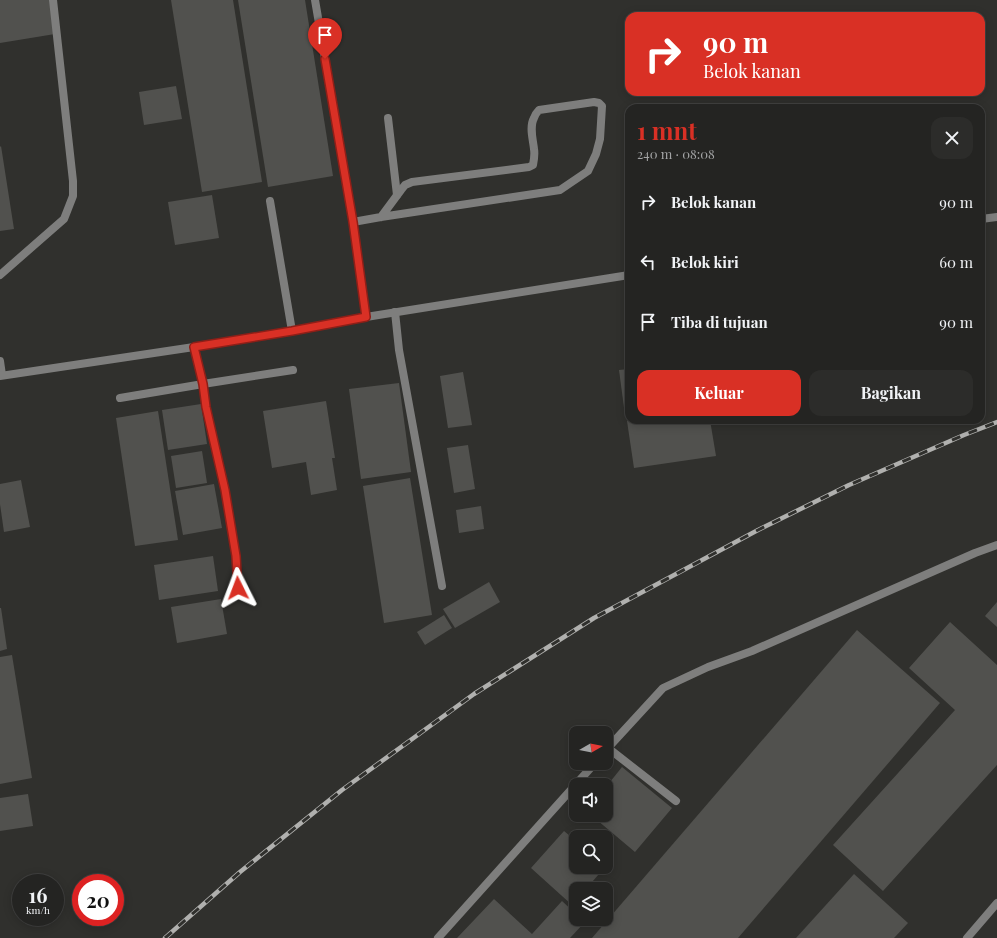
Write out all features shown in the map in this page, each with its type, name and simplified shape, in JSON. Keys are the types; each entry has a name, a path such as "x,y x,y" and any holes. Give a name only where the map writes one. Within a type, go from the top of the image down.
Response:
{"lane":[{"path":"0,275 64,219 72,196 73,181 53,0"},
{"path":"315,0 353,222 366,317"},
{"path":"353,222 382,216 560,190 588,171 596,154 600,138 602,106 599,103 594,102 539,110 532,123 533,166 412,182 405,185 397,194 382,216"},
{"path":"388,118 397,194"},
{"path":"270,202 292,331"},
{"path":"985,218 997,217"},
{"path":"0,361 1,375 194,347 395,312 625,276"},
{"path":"395,312 399,350 442,586"},
{"path":"194,347 225,490 236,556 238,588"},
{"path":"120,398 293,370"},
{"path":"613,742 663,688 708,667 752,651 975,553 997,545"},
{"path":"613,754 676,801"},
{"path":"438,938 589,770"},
{"path":"967,938 997,903"}],"building":[{"path":"0,0 50,0 55,34 0,43"},
{"path":"171,0 233,0 262,182 202,192"},
{"path":"238,0 305,0 333,176 268,187"},
{"path":"176,86 182,119 144,125 139,92"},
{"path":"1,146 14,229 0,231 0,147"},
{"path":"212,195 219,238 175,245 168,202"},
{"path":"625,369 625,415 619,370"},
{"path":"463,372 472,425 448,428 440,376"},
{"path":"399,383 411,472 361,479 349,389"},
{"path":"326,401 335,458 332,458 337,490 311,495 306,462 272,468 263,411"},
{"path":"201,404 207,444 168,450 162,410"},
{"path":"158,411 178,540 135,546 116,418"},
{"path":"627,424 711,424 716,456 634,468"},
{"path":"468,445 475,489 454,493 447,448"},
{"path":"202,451 207,483 176,488 171,456"},
{"path":"410,478 432,615 384,623 363,486"},
{"path":"21,480 30,527 4,532 0,504 0,484"},
{"path":"214,484 222,528 183,535 175,491"},
{"path":"481,506 484,529 459,533 456,510"},
{"path":"213,556 218,591 159,600 154,565"},
{"path":"489,582 500,602 455,628 443,609"},
{"path":"221,599 227,634 177,643 171,607"},
{"path":"997,602 997,627 985,616"},
{"path":"0,608 7,649 0,651"},
{"path":"444,615 452,628 425,645 417,632"},
{"path":"950,622 997,665 997,765 883,891 833,845 955,710 909,668"},
{"path":"857,630 940,703 738,938 592,938 602,926 613,926 613,914"},
{"path":"12,655 32,778 0,784 0,657"},
{"path":"622,767 672,808 635,852 613,834 613,830 609,830 599,822 613,822 613,778"},
{"path":"28,794 33,826 0,831 0,798"},
{"path":"564,831 569,835 569,874 599,874 592,882 569,882 569,902 531,868"},
{"path":"854,874 908,923 894,938 796,938"},
{"path":"494,899 532,934 562,901 569,908 569,926 581,926 570,938 457,938"}],"railway":[{"path":"165,938 240,872 342,790 474,694 594,618 758,530 849,485 997,422"}],"route":[{"path":"238,588 236,556 225,490 194,347 366,317 353,222 325,59"}]}
